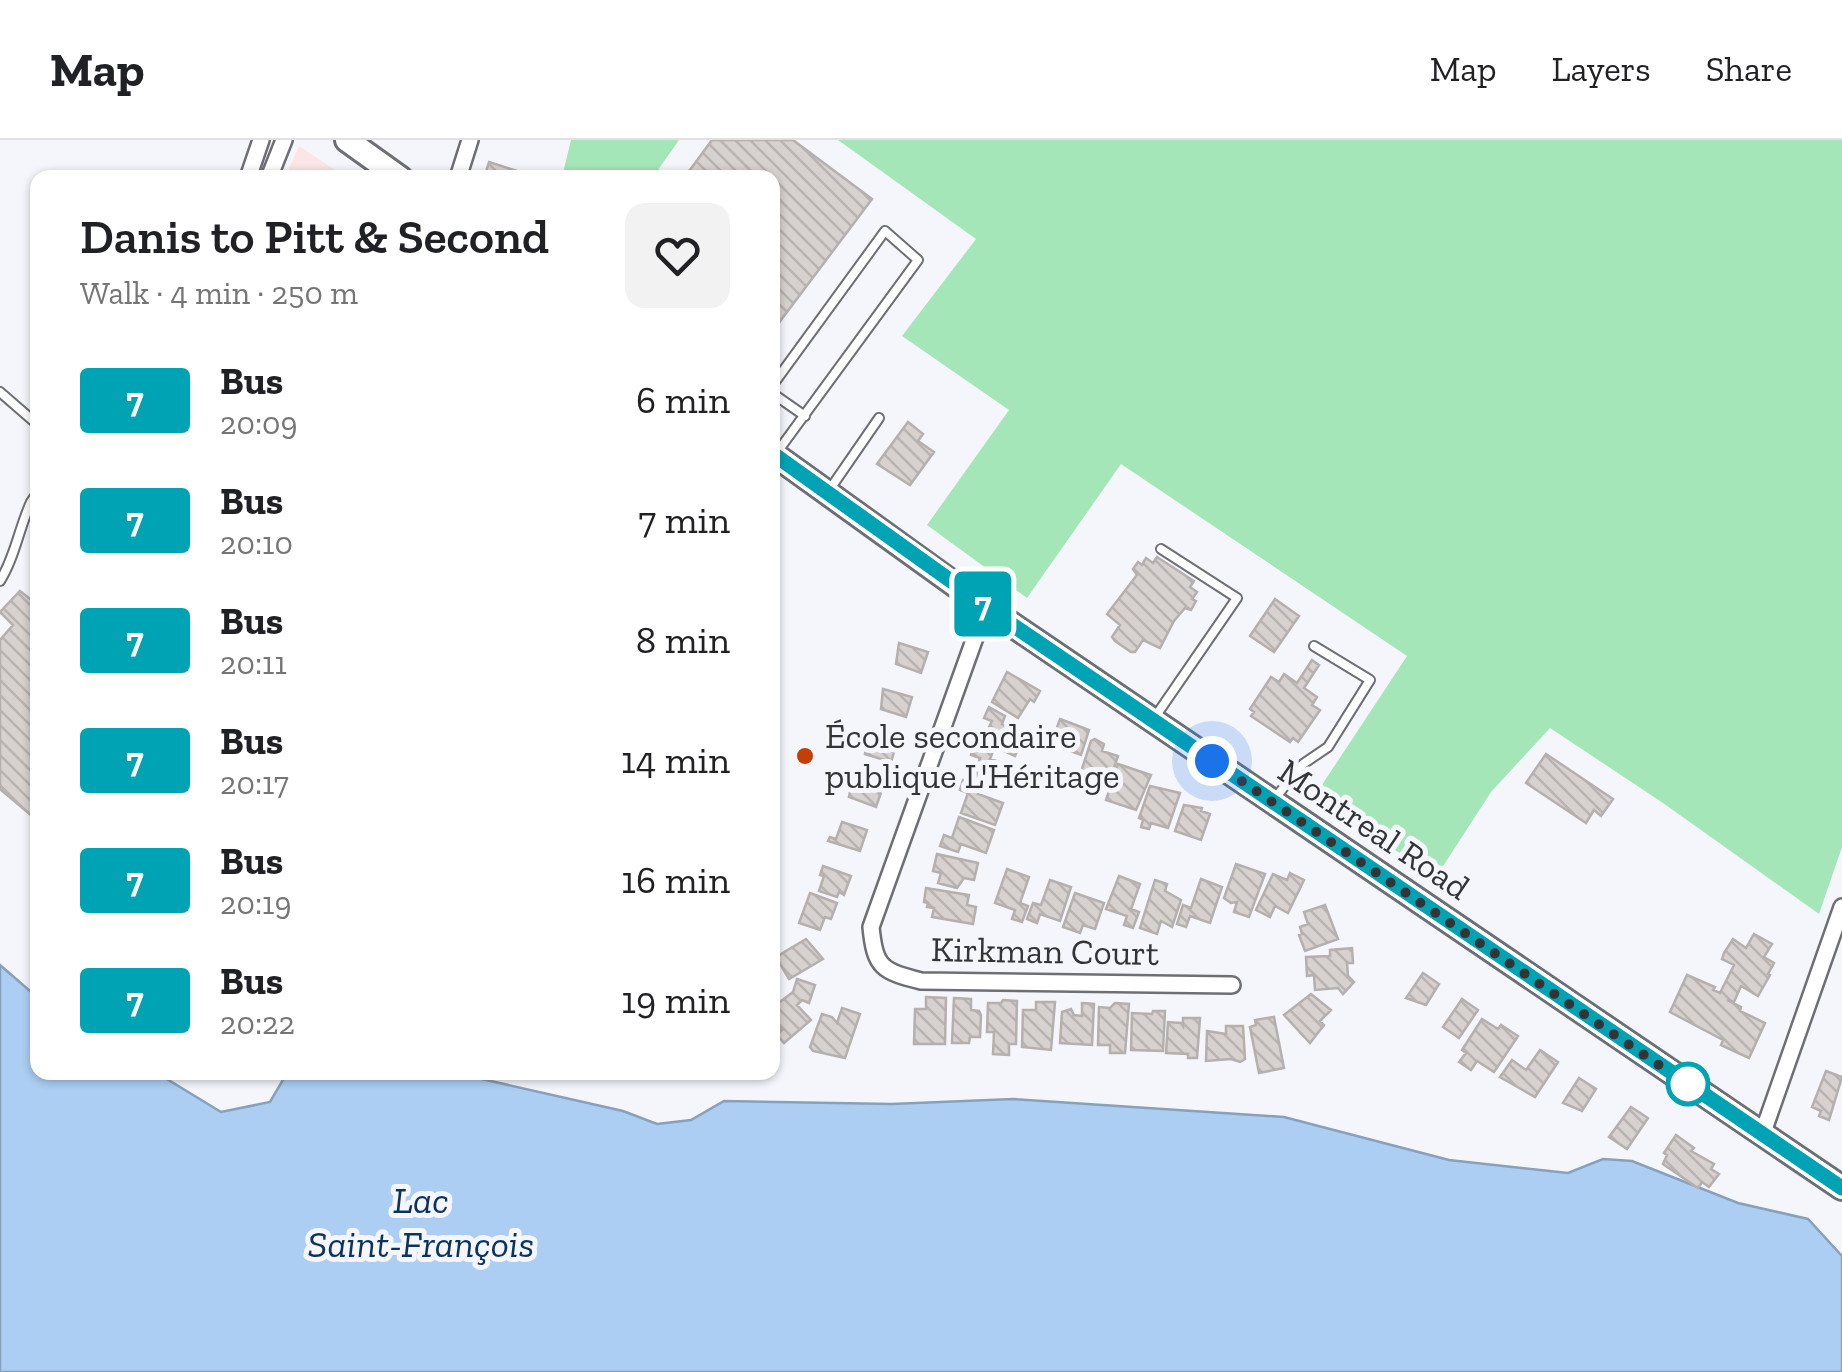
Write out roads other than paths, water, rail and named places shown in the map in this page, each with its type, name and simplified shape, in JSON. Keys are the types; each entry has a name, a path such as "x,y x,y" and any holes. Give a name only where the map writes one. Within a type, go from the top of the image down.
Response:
{"main road":[{"path":"346,140 389,170"},
{"name":"Montreal Road","path":"780,458 986,607 1842,1188"}],"street":[{"path":"251,170 260,140"},
{"path":"271,170 284,140"},
{"path":"461,170 470,140"},
{"name":"Kirkman Court","path":"986,607 871,926 874,956 890,973 921,981 1232,984"},
{"path":"1762,1135 1842,907"}],"lane":[{"path":"780,378 886,231 918,260 780,447"},
{"path":"0,392 30,419"},
{"path":"780,396 805,416"},
{"path":"828,492 878,418"},
{"path":"0,581 12,562 19,528 30,511"},
{"path":"1152,720 1237,598 1160,549"},
{"path":"1272,802 1302,764 1328,747 1370,680 1314,646"}],"water":[{"name":"Lac Saint-François","path":"0,965 30,991 30,1080 168,1080 221,1112 270,1102 283,1080 486,1080 623,1111 657,1124 691,1120 724,1101 892,1104 1013,1099 1284,1117 1449,1160 1568,1173 1603,1159 1632,1161 1738,1203 1808,1219 1842,1256 1842,1372 0,1372"}],"place":[{"name":"École secondaire publique L'Héritage","path":"805,756"}]}
